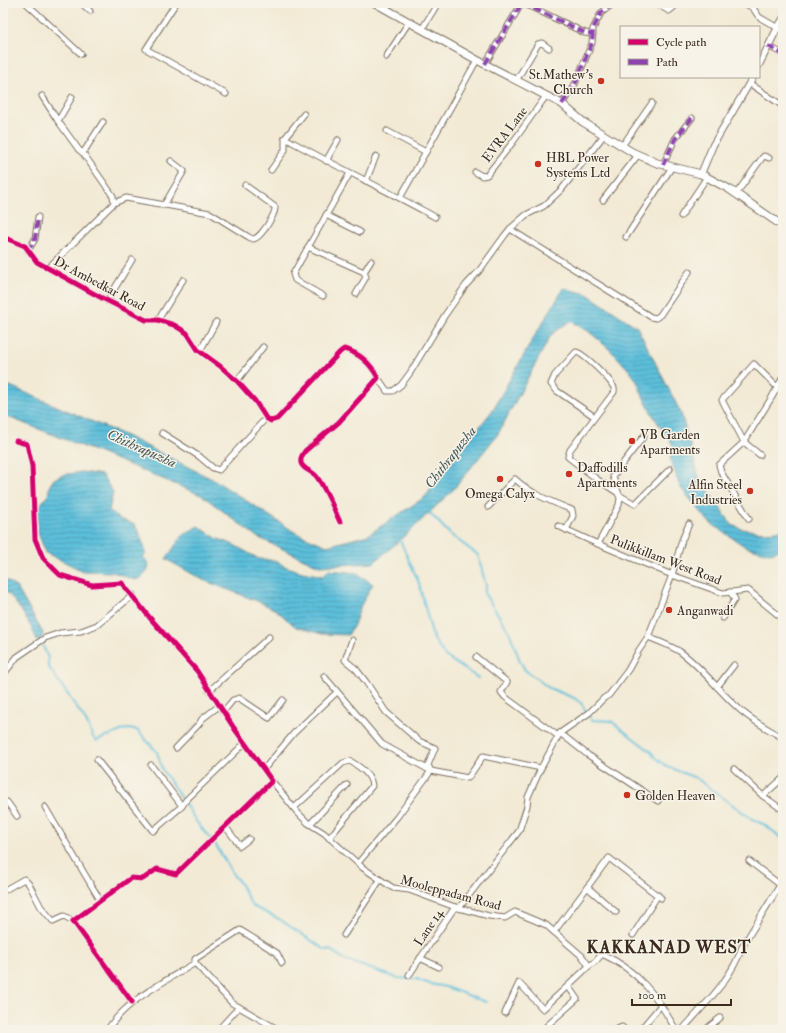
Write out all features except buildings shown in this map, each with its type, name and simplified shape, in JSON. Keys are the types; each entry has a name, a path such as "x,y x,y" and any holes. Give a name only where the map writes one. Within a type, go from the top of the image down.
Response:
{"main road":[{"path":"375,3 484,64 562,104 583,122 638,155 663,165 704,176 736,194 777,222 783,224"}],"street":[{"path":"26,3 81,54"},
{"path":"81,3 90,11"},
{"path":"176,3 146,50 226,94"},
{"path":"422,29 438,3"},
{"path":"484,64 522,3 585,34 592,34"},
{"path":"562,104 575,84 592,43 593,29 601,13 614,3"},
{"path":"656,3 669,10 674,7"},
{"path":"744,3 753,8 759,17 778,28"},
{"path":"760,63 783,19"},
{"path":"386,57 410,22"},
{"path":"516,81 538,44 542,43 549,48"},
{"path":"768,46 783,54"},
{"path":"400,198 477,60"},
{"path":"681,216 704,176 713,145 752,78"},
{"path":"749,83 783,106"},
{"path":"42,96 113,196 114,203"},
{"name":"EVRA Lane","path":"475,172 482,176 487,175 546,96"},
{"path":"58,120 72,97"},
{"path":"622,146 652,103"},
{"path":"271,170 285,150 285,138 304,114"},
{"path":"663,165 675,139 692,118"},
{"path":"83,153 103,122"},
{"path":"388,131 426,152"},
{"path":"162,433 200,457 213,468 219,470 266,418 271,421 276,419 329,362 344,349 366,360 374,368 378,378 387,391 393,391 401,385 410,373 445,315 466,285 479,271 510,229 526,215 544,206 562,189 604,135"},
{"path":"285,138 326,161 435,217"},
{"path":"326,161 338,140"},
{"path":"603,200 638,155"},
{"path":"366,181 376,156"},
{"path":"736,194 762,158 764,156 769,158"},
{"path":"164,205 184,171 171,161"},
{"path":"626,237 672,167"},
{"path":"323,296 295,280 293,277 308,247 350,173"},
{"path":"48,268 114,203 126,198 210,213 252,239 255,238 262,233 275,210 273,205 245,185"},
{"path":"326,215 360,232"},
{"path":"28,251 35,239 38,217"},
{"path":"510,229 651,317 656,318 660,315 689,272"},
{"name":"Dr Ambedkar Road","path":"3,237 25,246 37,262 107,301 146,320 158,320 174,325 187,333 200,351 237,381 255,401 266,418"},
{"path":"308,247 364,272 366,277 356,294"},
{"path":"107,301 132,260"},
{"path":"364,272 371,261"},
{"path":"158,320 183,280"},
{"path":"200,351 216,322"},
{"path":"237,381 263,347"},
{"path":"595,418 557,391 551,384 555,376 576,352 582,354 610,381 614,387 614,392 595,418 570,450 568,457 598,480 636,504 670,469"},
{"path":"760,455 744,442 722,400 754,364 777,387"},
{"path":"749,519 718,466 744,442 783,377"},
{"path":"340,522 328,494 316,475 301,464 301,457 305,451 339,422 378,378"},
{"path":"620,495 613,476 644,436"},
{"name":"Mooleppadam Road","path":"16,441 27,444 32,466 35,539 43,558 60,575 92,585 122,583 150,618 197,671 223,712 272,781 294,808 310,824 380,880 393,888 409,890 457,908 489,916 505,918 515,912 546,925 582,956 589,966"},
{"path":"488,507 515,479 544,499 572,510 573,516 566,530"},
{"name":"Pulikkillam West Road","path":"620,495 621,500 619,505 598,544 672,576 723,593 748,590 783,619"},
{"path":"559,734 588,714 609,695 628,670 648,637 672,576 682,540 690,524"},
{"path":"558,526 598,544"},
{"path":"723,618 734,599 730,592"},
{"path":"3,675 16,657 44,638 81,631 97,625 133,595"},
{"path":"209,691 269,637"},
{"path":"648,637 657,640 682,654 696,665 736,707 748,717 783,738"},
{"path":"352,640 346,660 356,669 366,682 386,712 419,741 435,748 428,765 431,770"},
{"path":"476,657 507,682 500,692 505,697 658,802"},
{"path":"717,687 734,665"},
{"path":"324,676 382,744 431,770 468,778 483,756 541,768"},
{"path":"264,769 294,733 337,692"},
{"path":"223,712 233,700 239,698 269,718 283,700"},
{"path":"176,748 200,724 202,719 219,706"},
{"name":"Lane 14","path":"409,975 457,908 519,831 527,806 528,797 559,734"},
{"path":"97,760 154,831 184,804 245,743"},
{"path":"294,808 343,763 350,760 360,767 372,778 372,786 329,838"},
{"path":"151,764 184,804"},
{"path":"734,769 763,796 783,810"},
{"path":"358,863 397,817 431,770"},
{"path":"763,796 783,778"},
{"path":"73,921 131,878 143,879 157,869 176,874 272,781"},
{"path":"310,824 347,785"},
{"path":"3,802 7,802 17,816"},
{"path":"45,807 100,900"},
{"path":"225,826 240,846 249,839"},
{"path":"554,932 609,858 660,897 633,935"},
{"path":"749,861 781,886"},
{"path":"3,890 24,879 29,884 41,907 53,921 64,916 73,921 132,1002"},
{"path":"344,935 380,880"},
{"path":"682,1030 723,982 742,947 781,886 783,880"},
{"path":"587,887 616,912"},
{"path":"107,1030 132,1002 195,963 195,959 240,930 277,953 282,963"},
{"path":"542,1030 577,999 568,986 589,966 596,962 602,954 615,960 639,977 661,1006 676,1030"},
{"name":"Lane 14","path":"420,958 439,967"},
{"path":"195,963 232,1003 279,1030"},
{"path":"505,1013 519,983 544,1009 589,966"},
{"path":"640,1030 661,1006"},
{"path":"218,1030 239,1007"},
{"path":"705,1030 720,1018"},
{"path":"3,1026 7,1030"},
{"path":"615,1030 622,1027 625,1030"}],"water":[{"name":"Chithrapuzha","path":"564,288 587,294 637,327 681,413 699,477 732,525 742,529 763,532 783,529 783,549 770,553 746,547 710,523 680,487 670,458 673,445 651,412 635,378 596,337 578,324 570,321 551,335 498,434 453,490 405,536 373,563 319,566 257,537 203,496 120,461 3,415 3,383 126,436 216,481 296,533 327,546 368,535 425,497 492,411"},
{"path":"81,472 102,475 113,492 109,511 120,519 135,525 140,534 146,553 143,557 149,563 148,570 141,578 135,580 113,572 83,571 46,553 38,533 37,509 48,495 50,485 54,479 63,475"},
{"path":"198,526 216,538 234,545 259,559 277,561 284,566 302,572 323,576 329,570 356,573 373,584 361,605 354,625 348,635 322,634 296,627 276,610 260,602 203,580 166,559 182,536"},
{"path":"3,578 17,588 43,633 42,638 37,641 32,628 23,613 3,589"}],"waterway":[{"path":"429,512 451,535 478,555 486,586 484,593 509,631 520,661 525,670 549,688 574,698 581,703 592,720 611,721 668,767 696,778 752,819 765,825 783,839"},
{"path":"399,538 419,583 433,638 445,656 478,678"},
{"path":"41,641 48,658 48,666 86,721 96,741 126,729 137,730 157,752 162,769 198,824 214,842 234,876 240,883 252,906 279,919 324,949 332,951 345,960 397,978 416,979 430,984 446,987 486,1002"}],"marked path":[{"path":"485,64 522,3"},
{"path":"523,3 585,33 593,34"},
{"path":"562,104 575,84 592,43 593,29 601,13 614,3"},
{"path":"768,46 783,54"},
{"path":"663,165 675,139 692,118"},
{"path":"28,251 35,239 38,217"}],"cycle path":[{"path":"3,237 25,246 37,262 100,297 146,320 158,320 174,325 187,333 198,350 237,381 255,401 266,418 271,421 277,419 344,349 360,356 372,368 378,378 339,422 305,451 301,460 302,465 315,475 321,482 340,522"},
{"path":"16,441 27,444 32,466 35,539 43,558 60,575 92,585 122,583 150,618 197,671 234,728 272,781 176,874 157,869 143,879 131,878 73,921 132,1002"}],"place":[{"name":"St.Mathew's Church","path":"601,81"},
{"name":"HBL Power Systems Ltd","path":"538,164"},
{"name":"VB Garden Apartments","path":"632,441"},
{"name":"Daffodills Apartments","path":"569,474"},
{"name":"Omega Calyx","path":"500,479"},
{"name":"Alfin Steel Industries","path":"750,491"},
{"name":"Anganwadi","path":"669,610"},
{"name":"Golden Heaven","path":"627,795"}],"district":[{"name":"KAKKANAD WEST","path":"669,947"}]}
